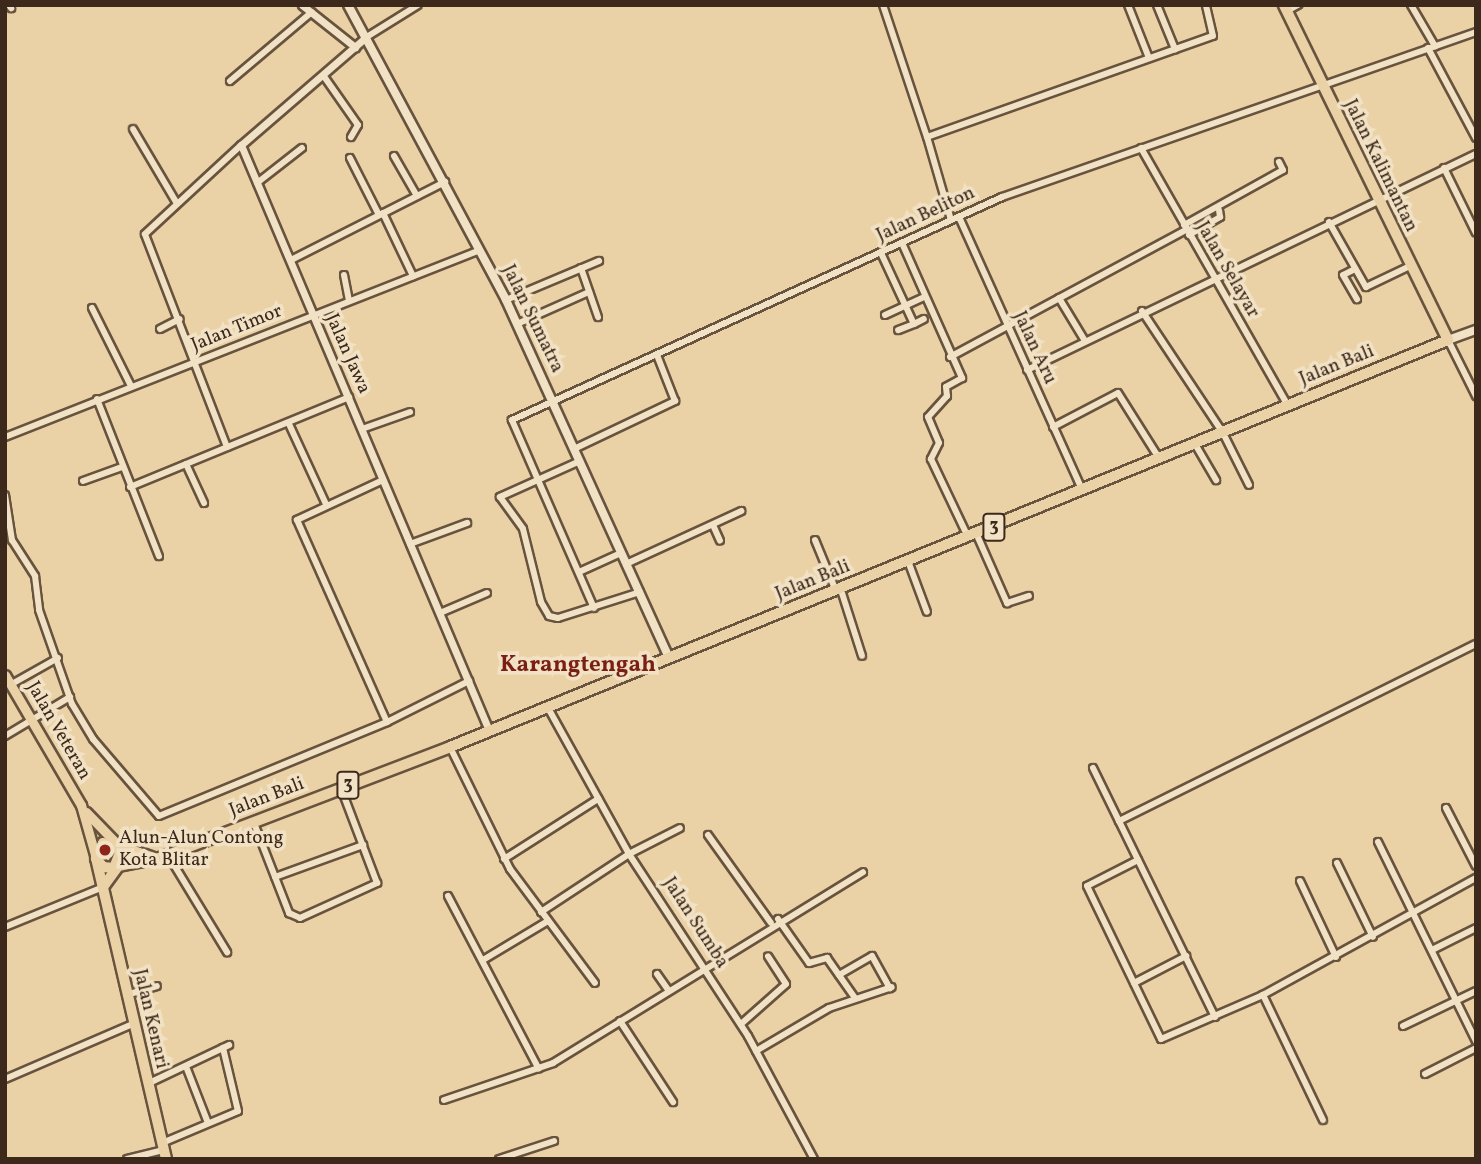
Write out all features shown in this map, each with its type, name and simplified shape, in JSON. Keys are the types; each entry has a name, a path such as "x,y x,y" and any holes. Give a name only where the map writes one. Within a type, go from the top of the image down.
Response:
{"highway":[{"name":"Jalan Kalimantan","path":"1286,8 1321,85 1448,340"},
{"name":"Jalan Bali","path":"164,856 450,747 488,728 540,710 839,591 1448,340"},
{"path":"118,866 103,867 96,858 103,843 164,856"},
{"path":"103,887 118,866 119,846"},
{"name":"3","path":"118,866 164,856"},
{"name":"Jalan Kenari","path":"96,858 164,1151"}],"main road":[{"name":"Jalan Sumatra","path":"348,5 506,300 669,657"},
{"name":"Jalan Bali","path":"1448,340 1476,330"},
{"name":"Jalan Veteran","path":"5,675 81,805 119,846"},
{"name":"Jalan Veteran","path":"81,805 96,858"}],"street":[{"path":"302,5 355,47"},
{"path":"227,447 180,319 145,234 176,202 365,37 418,5"},
{"path":"883,5 928,137 951,220"},
{"path":"1128,5 1149,58"},
{"path":"1157,5 1175,49"},
{"path":"928,137 1215,34 1206,5"},
{"path":"1286,8 1298,5"},
{"path":"1411,5 1476,138"},
{"path":"230,81 312,12"},
{"name":"Jalan Beliton","path":"535,479 510,423 554,401 951,220 1141,148 1476,32"},
{"path":"323,75 358,125 351,137"},
{"path":"133,129 176,202"},
{"name":"Jalan Jawa","path":"241,145 488,728"},
{"path":"257,183 302,148"},
{"name":"Jalan Selayar","path":"1141,148 1212,278 1288,406"},
{"path":"1027,370 1212,278 1476,154"},
{"path":"394,156 417,196"},
{"path":"350,158 413,276"},
{"path":"950,357 1186,230 1283,170 1279,162"},
{"path":"1444,168 1476,233"},
{"path":"291,260 445,182"},
{"path":"1186,230 1220,218 1219,210"},
{"name":"Jalan Aru","path":"959,217 1006,328 1082,490"},
{"path":"1329,222 1366,288 1410,267"},
{"path":"902,243 950,357 962,378 946,387 947,396 930,411 939,443 930,454 1007,603 1029,596"},
{"name":"Jalan Timor","path":"5,437 480,250"},
{"path":"881,253 914,324"},
{"path":"506,300 599,261"},
{"path":"581,268 598,317"},
{"path":"1356,269 1343,275 1357,299"},
{"path":"344,275 349,301"},
{"path":"517,324 589,292"},
{"path":"885,315 922,298"},
{"path":"1059,298 1085,341"},
{"path":"92,308 131,386"},
{"path":"1142,312 1223,433 1249,485"},
{"path":"160,329 180,319"},
{"path":"898,330 924,319"},
{"path":"1448,340 1476,396"},
{"path":"576,449 674,401 657,355"},
{"path":"1053,427 1118,393 1159,458"},
{"path":"130,487 289,424 349,397"},
{"path":"97,399 121,467 159,556"},
{"path":"362,429 410,412"},
{"path":"289,424 326,504"},
{"path":"1195,444 1216,480"},
{"path":"580,461 500,497 523,529 541,602 553,618 594,608 640,592"},
{"path":"1240,467 1248,462"},
{"path":"186,464 204,503"},
{"path":"83,481 121,467"},
{"path":"535,479 594,608"},
{"path":"383,480 326,504 297,520 387,722"},
{"path":"5,495 12,540 35,576 39,610 67,699 93,740 162,816 209,791 387,722 469,681"},
{"path":"626,564 741,511"},
{"path":"410,544 467,523"},
{"path":"713,525 720,541"},
{"path":"815,540 839,591 862,656"},
{"path":"579,572 621,553"},
{"path":"908,561 928,612"},
{"path":"440,613 487,593"},
{"path":"1119,821 1476,644"},
{"path":"10,685 56,660"},
{"path":"5,736 67,699"},
{"name":"Jalan Sumba","path":"540,710 629,854 741,1024 814,1159"},
{"path":"450,747 504,859 595,983"},
{"path":"1093,768 1215,1017"},
{"path":"254,823 289,913 300,918 375,886 363,845 341,788"},
{"path":"504,859 597,800"},
{"path":"1446,808 1476,866"},
{"path":"541,912 629,854 680,828"},
{"path":"708,835 771,923"},
{"path":"1378,842 1476,1041"},
{"path":"275,877 363,845"},
{"path":"164,856 227,952"},
{"path":"1138,860 1087,887 1161,1039 1263,995 1373,937 1476,878"},
{"path":"1337,863 1373,937"},
{"path":"444,1100 539,1069 620,1021 771,923 863,872"},
{"path":"1300,881 1336,957"},
{"path":"5,927 103,887"},
{"path":"448,896 539,1069"},
{"path":"778,919 809,963 825,957 855,998"},
{"path":"483,960 548,921"},
{"path":"1432,950 1476,928"},
{"path":"741,1024 786,984 768,956"},
{"path":"756,1051 855,998 891,988 872,956 839,975"},
{"path":"1134,983 1186,956"},
{"path":"657,974 668,990"},
{"path":"126,995 157,986"},
{"path":"1403,1026 1476,990"},
{"path":"1263,995 1322,1120"},
{"path":"620,1021 673,1102"},
{"path":"5,1079 133,1024"},
{"path":"127,1159 164,1151 208,1123 238,1111 226,1047 187,1069 147,1084"},
{"path":"1425,1074 1476,1048"},
{"path":"187,1069 208,1123"},
{"path":"499,1159 554,1142"}],"place":[{"name":"Alun-Alun Contong Kota Blitar","path":"105,850"}],"district":[{"name":"Karangtengah","path":"578,665"}]}
